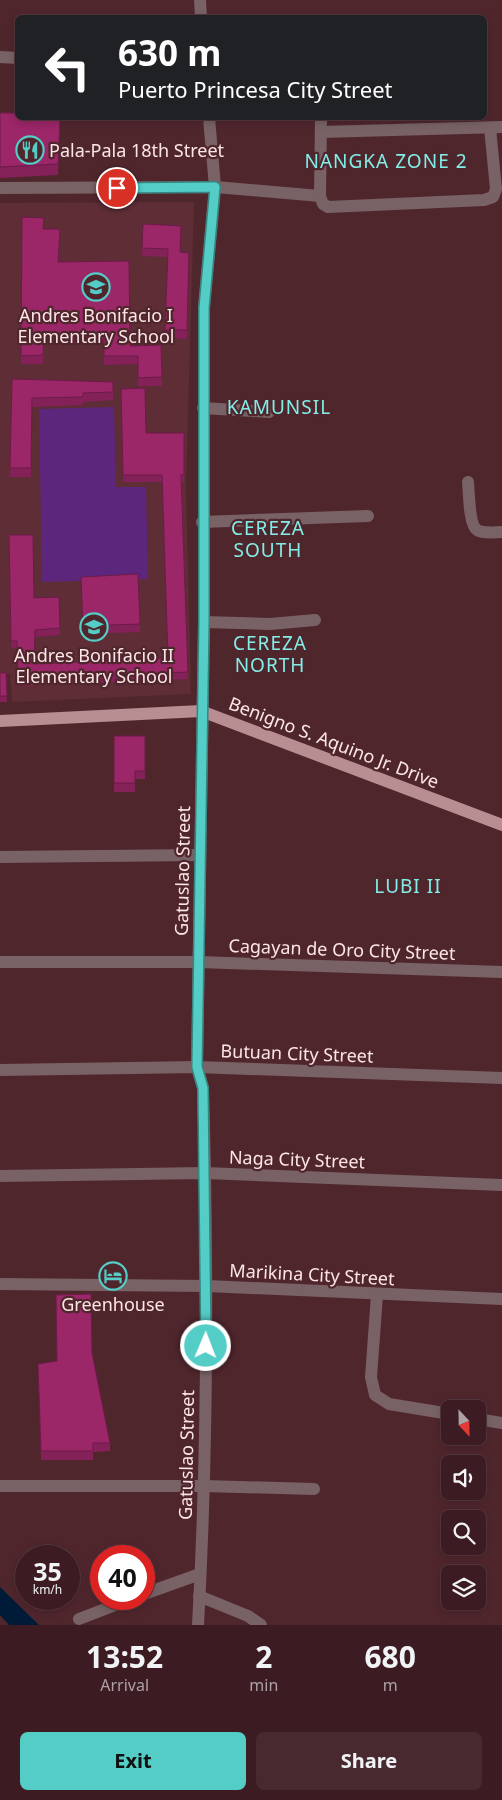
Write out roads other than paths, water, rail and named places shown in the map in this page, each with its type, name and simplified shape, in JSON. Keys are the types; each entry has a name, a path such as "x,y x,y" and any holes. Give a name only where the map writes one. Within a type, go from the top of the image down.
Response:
{"main road":[{"name":"Benigno S. Aquino Jr. Drive","path":"0,721 201,711 502,825"}],"street":[{"path":"200,0 201,15"},
{"path":"0,58 15,58"},
{"name":"Gatuslao Street","path":"198,1625 204,1486 207,1286 203,1088 197,1067 201,711 204,622 202,522 204,308 215,187 209,120"},
{"path":"321,120 320,196 323,204 328,207 484,200 493,197 496,189 496,127 321,132"},
{"path":"0,188 215,187 320,196"},
{"path":"203,408 268,412"},
{"path":"468,482 472,524 477,530 502,532"},
{"path":"202,522 368,516"},
{"path":"204,622 270,624 315,620"},
{"path":"0,857 200,855"},
{"name":"Cagayan de Oro City Street","path":"0,962 199,962 502,972"},
{"name":"Butuan City Street","path":"0,1070 197,1067 502,1078"},
{"name":"Naga City Street","path":"0,1176 205,1173 502,1184"},
{"name":"Marikina City Street","path":"0,1284 207,1286 377,1295 502,1299"},
{"path":"377,1295 371,1377 374,1395 389,1404 441,1413"},
{"path":"486,1420 502,1423"},
{"path":"0,1486 204,1486 314,1489"},
{"path":"155,1590 200,1574"},
{"path":"199,1596 248,1616 261,1625"},
{"path":"79,1619 102,1610"}],"water":[{"path":"0,1587 15,1602 15,1610 24,1610 39,1625 9,1625 0,1615"}],"place":[{"name":"Pala-Pala 18th Street","path":"30,150"},
{"name":"Andres Bonifacio I Elementary School","path":"96,287"},
{"name":"Andres Bonifacio II Elementary School","path":"94,627"},
{"name":"Greenhouse","path":"113,1276"}],"district":[{"name":"NANGKA ZONE 2","path":"386,161"},
{"name":"KAMUNSIL","path":"279,407"},
{"name":"CEREZA SOUTH","path":"268,539"},
{"name":"CEREZA NORTH","path":"270,654"},
{"name":"LUBI II","path":"408,886"}]}
